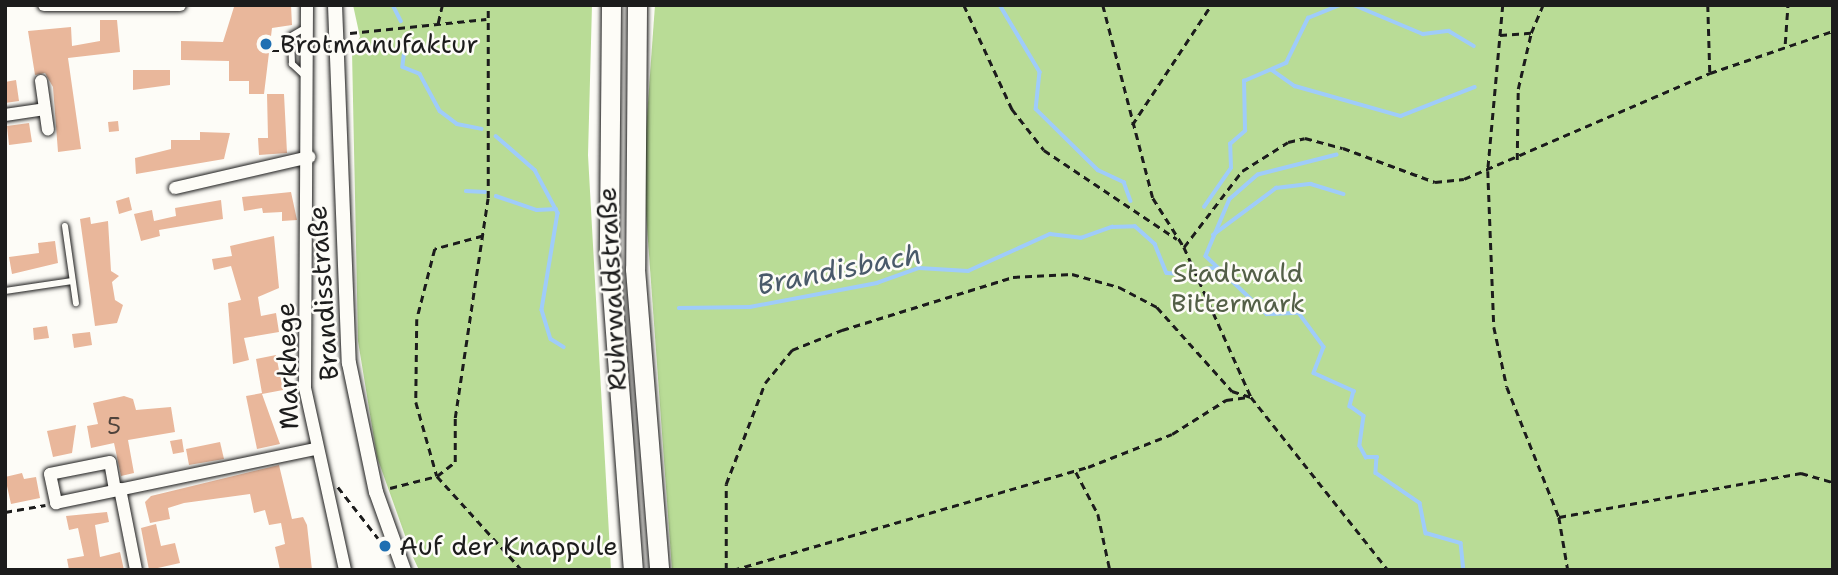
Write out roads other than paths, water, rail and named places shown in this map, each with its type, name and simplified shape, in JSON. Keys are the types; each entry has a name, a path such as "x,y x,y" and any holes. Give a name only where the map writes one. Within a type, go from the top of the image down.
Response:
{"highway":[{"path":"611,5 609,252 633,570"},
{"name":"Ruhrwaldstraße","path":"637,5 634,243 659,570"}],"street":[{"path":"44,5 180,5"},
{"name":"Markhege","path":"307,5 309,157 305,388 314,449 345,570"},
{"name":"Brandisstraße","path":"335,7 349,363 365,446 404,570"},
{"path":"41,80 48,130"},
{"path":"5,115 45,109"},
{"path":"175,188 309,157"},
{"path":"136,570 117,490 110,462 50,474 55,503 117,490 314,449"}],"lane":[{"path":"65,226 76,303"},
{"path":"5,291 72,281"}],"waterway":[{"path":"393,5 401,21"},
{"path":"1000,5 1040,72 1036,109 1098,170 1124,182 1131,201"},
{"path":"1204,207 1231,168 1230,144 1245,131 1244,81 1286,63 1308,18 1341,5"},
{"path":"1354,5 1423,34 1449,31 1474,46"},
{"path":"406,41 403,67 420,74 440,111 457,124 482,129"},
{"path":"1272,70 1295,86 1401,116 1475,87"},
{"name":"Brandisbach","path":"496,136 535,170 558,213 542,310 551,339 564,347"},
{"path":"1337,155 1258,175 1230,199 1206,256 1267,314 1299,313 1324,347 1314,373 1354,391 1350,406 1364,416 1360,446 1366,457 1377,457 1376,473 1420,503 1426,533 1461,543 1464,570"},
{"path":"1213,235 1276,188 1311,184 1344,194"},
{"path":"466,191 485,192"},
{"path":"496,196 537,210 556,209"},
{"name":"Brandisbach","path":"679,308 750,307 877,283 919,268 968,271 1050,234 1081,238 1112,227 1135,226 1155,244 1167,273 1181,274"},
{"name":"Brandisbach","path":"1204,269 1214,268"}],"place":[{"name":"Brotmanufaktur","path":"266,44"},
{"name":"Auf der Knappule","path":"385,546"}],"park label":[{"name":"Stadtwald Bittermark","path":"1238,288"}]}
